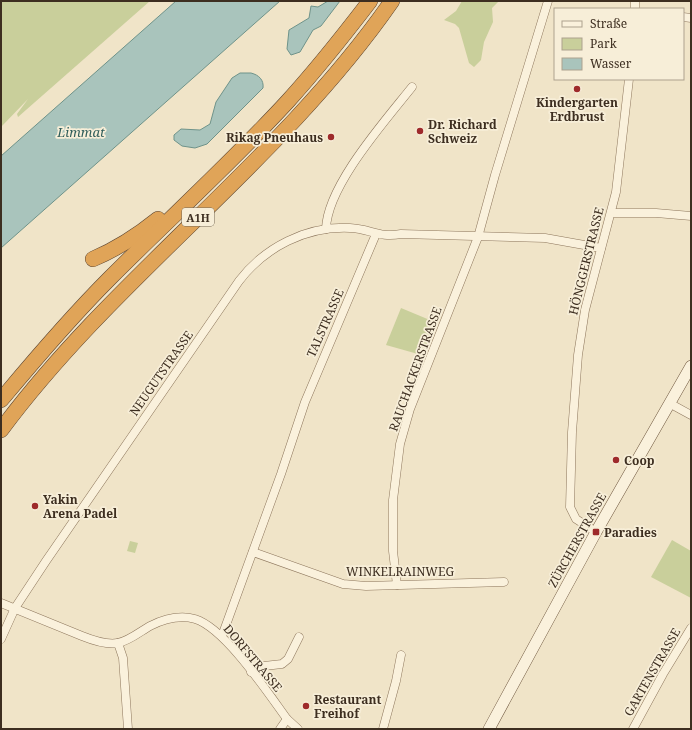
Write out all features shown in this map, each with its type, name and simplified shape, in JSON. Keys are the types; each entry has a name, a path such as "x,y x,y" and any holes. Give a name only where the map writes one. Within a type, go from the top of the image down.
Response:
{"highway":[{"name":"A1H","path":"1,400 44,349 100,289 219,172 302,85 333,50 370,1"},
{"name":"A1H","path":"1,430 50,368 96,318 250,166 298,116 335,74 392,1"},
{"path":"93,259 114,250 133,239 219,172"}],"main road":[{"name":"ZÜRCHERSTRASSE","path":"489,729 596,532 691,366"}],"street":[{"name":"RAUCHACKERSTRASSE","path":"397,585 393,551 393,500 400,444 410,409 478,237 495,174 548,1"},
{"name":"HÖNGGERSTRASSE","path":"596,532 576,519 572,515 570,508 572,438 578,355 585,310 611,214 620,160 629,80"},
{"path":"326,229 329,209 357,157 412,87"},
{"path":"611,214 656,213 691,216"},
{"name":"NEUGUTSTRASSE","path":"1,639 15,608 143,420 252,265 276,247 293,239 326,229 350,228 376,234"},
{"path":"376,234 387,236 401,234 545,238 601,248"},
{"name":"TALSTRASSE","path":"222,636 308,395 376,234"},
{"path":"669,403 691,415"},
{"name":"WINKELRAINWEG","path":"253,552 343,584 397,585 504,582"},
{"path":"1,603 88,638 118,643 123,658 128,729"},
{"name":"DORFSTRASSE","path":"118,643 152,625 179,617 196,619 222,636 287,719 298,729"},
{"name":"GARTENSTRASSE","path":"633,729 663,674 691,628"},
{"path":"251,672 264,666 282,664 288,659 299,637"},
{"path":"383,729 396,681 401,655"},
{"path":"280,729 287,719"}],"green space":[{"path":"1,1 150,1 18,117 17,114 28,99 1,127"},
{"path":"462,1 499,1 492,8 493,22 484,42 481,60 474,67 469,63 459,28 455,24 444,20 456,11"},
{"path":"401,308 437,323 425,356 386,345"},
{"path":"672,540 691,551 691,598 651,577"},
{"path":"130,541 138,543 135,553 127,551"}],"water":[{"name":"Limmat","path":"176,1 280,1 1,248 1,156"},
{"path":"328,1 340,1 321,26 313,30 300,52 291,55 287,49 289,30 309,18 311,6 318,7"},
{"path":"240,73 251,73 260,78 263,83 263,88 207,144 195,148 182,146 174,140 174,135 181,129 200,130 210,124 216,102 232,78"}],"place":[{"name":"Kindergarten Erdbrust","path":"577,89"},
{"name":"Dr. Richard Schweiz","path":"420,131"},
{"name":"Rikag Pneuhaus","path":"331,137"},
{"name":"Coop","path":"616,460"},
{"name":"Yakin Arena Padel","path":"35,506"},
{"name":"Paradies","path":"596,532"},
{"name":"Restaurant Freihof","path":"306,706"}]}
